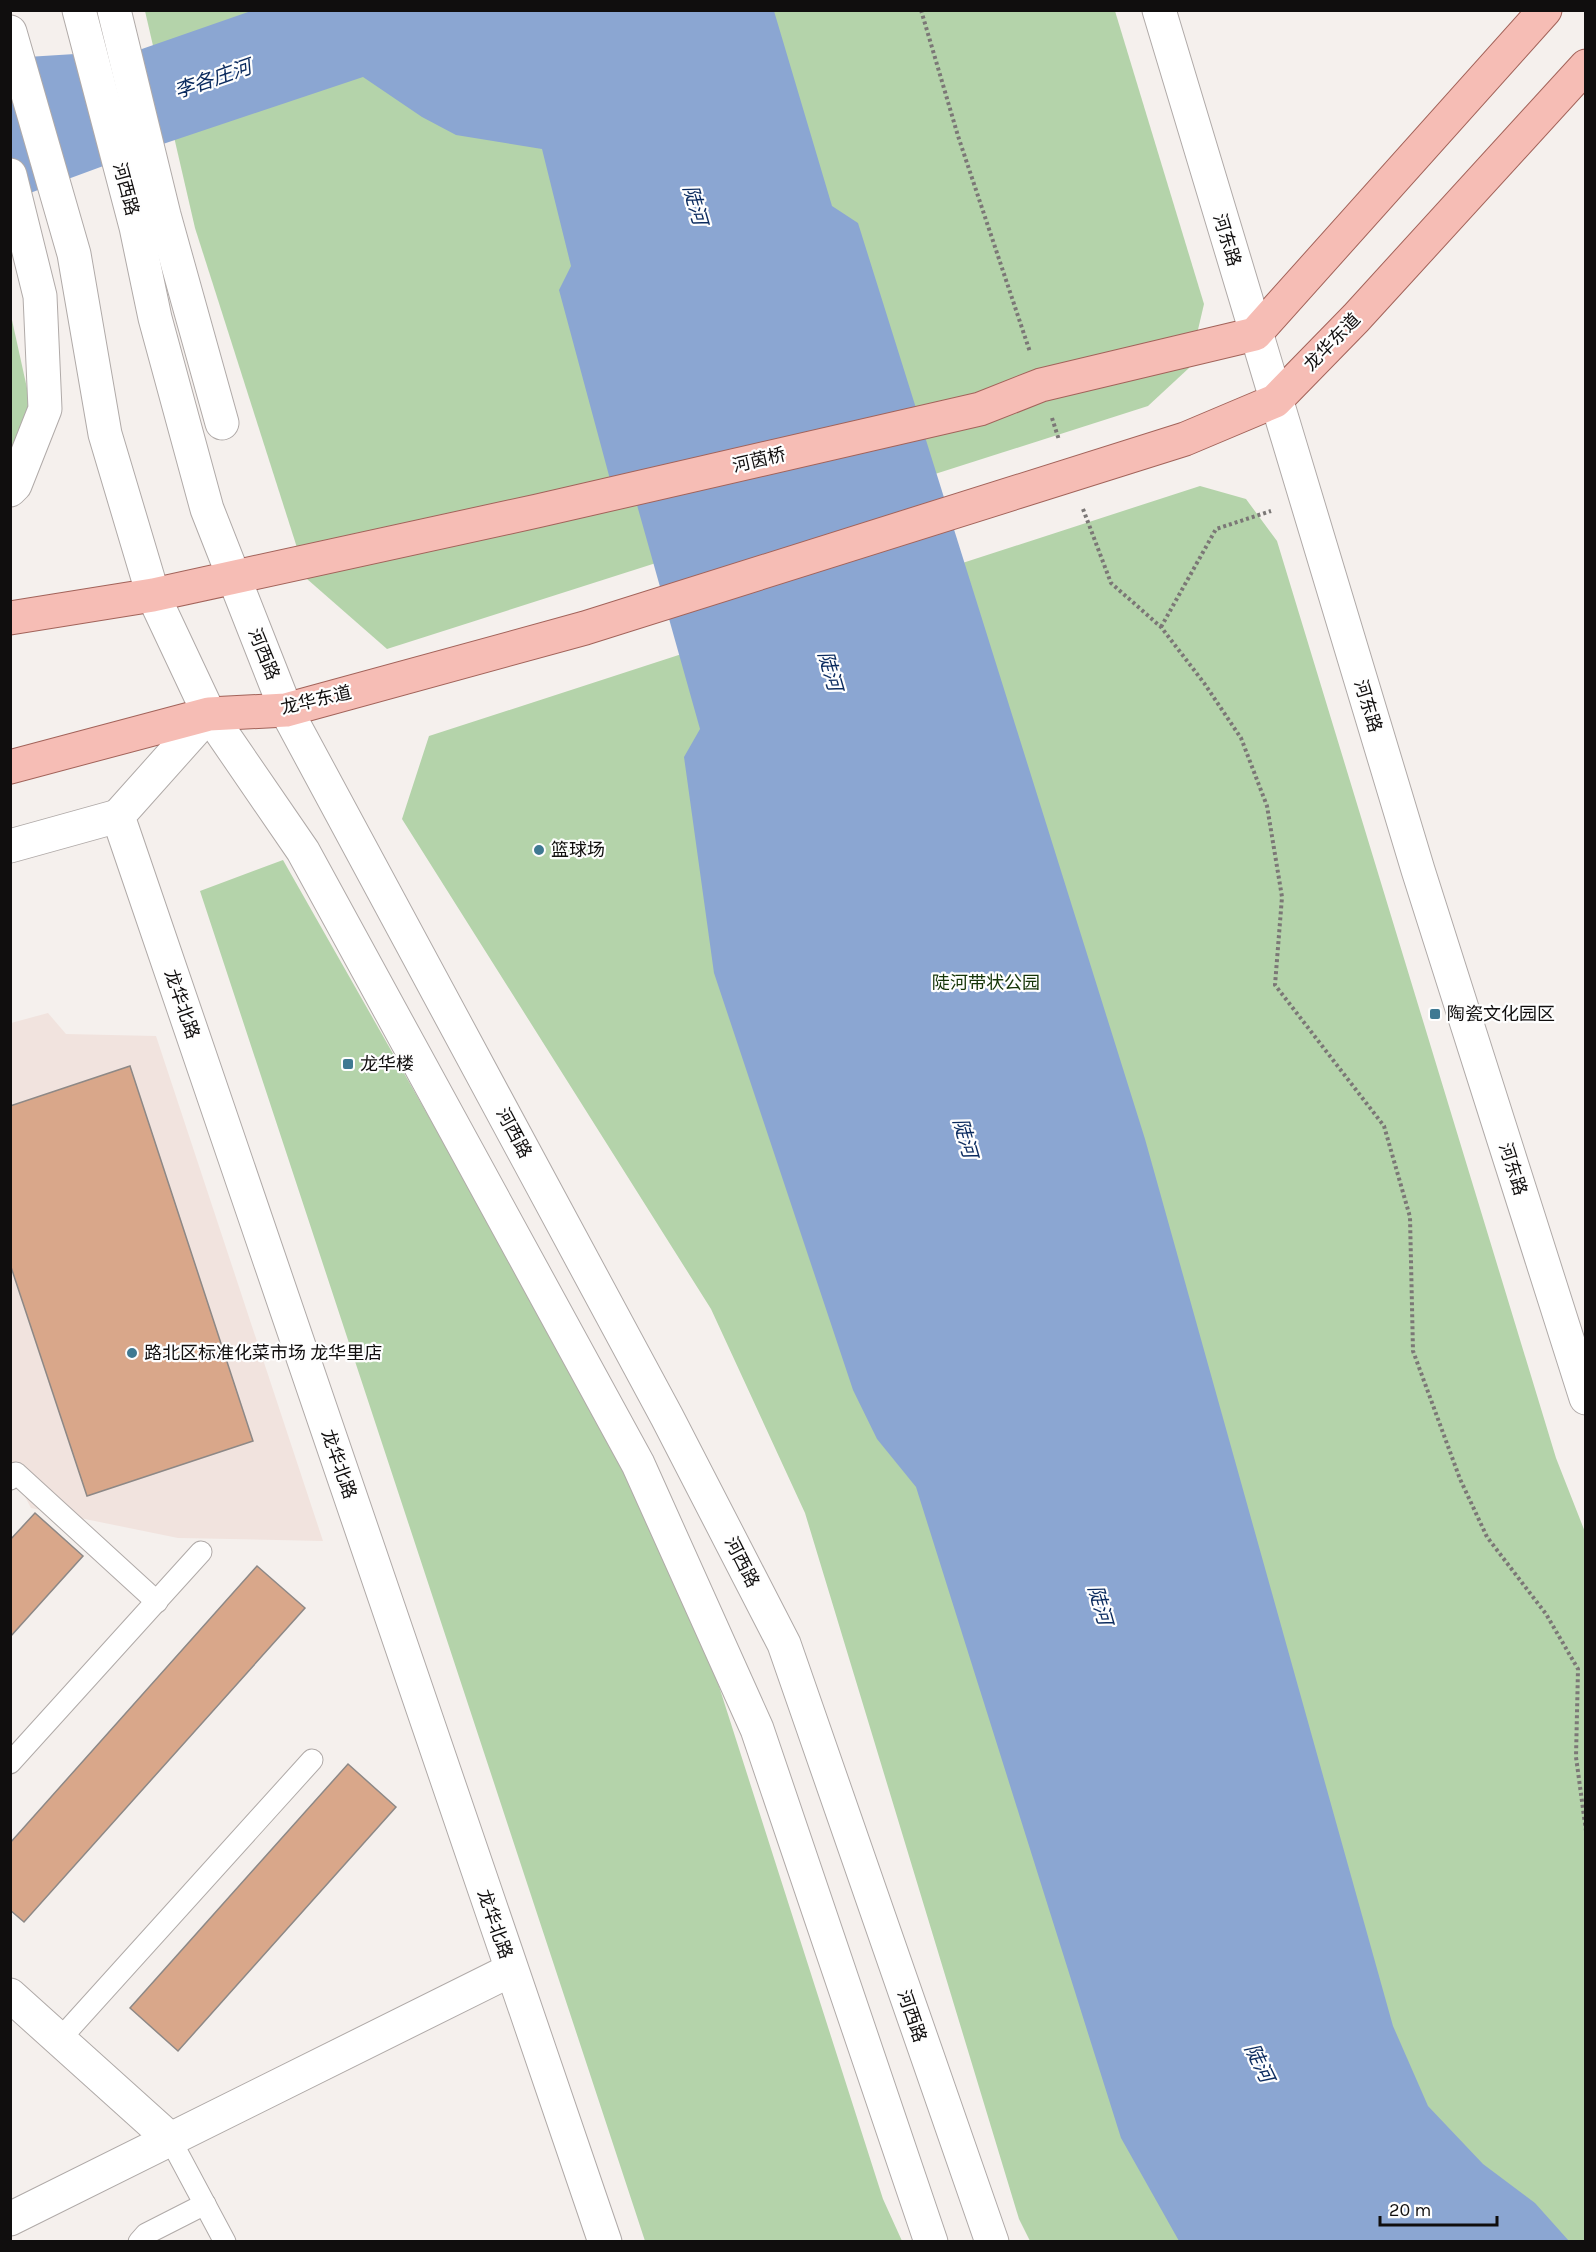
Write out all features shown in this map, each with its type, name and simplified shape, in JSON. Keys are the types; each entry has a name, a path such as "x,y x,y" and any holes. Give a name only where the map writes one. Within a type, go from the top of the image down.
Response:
{"main road":[{"name":"河西路","path":"80,10 150,221 155,318 207,509 286,710 667,1417 784,1644 992,2241"},
{"path":"114,10 150,221 222,423"},
{"name":"河东路","path":"1158,10 1421,881 1586,1398"},
{"path":"1041,385 1255,334 1545,10"},
{"path":"10,32 74,254 105,434 153,595 209,714 303,851 638,1464 757,1729 931,2241"},
{"name":"龙华东道","path":"10,767 209,714 286,710 585,628 1185,439 1275,401 1356,318 1586,66"},
{"path":"10,175 40,296 45,409 15,485 10,490"},
{"name":"河茵桥","path":"233,576 537,511 980,409 1041,385"},
{"path":"10,618 153,595 233,576"},
{"path":"10,846 118,816 209,714"},
{"name":"龙华北路","path":"118,816 605,2241"},
{"path":"10,2219 511,1970"},
{"path":"10,1995 170,2139"}],"lane":[{"path":"10,1479 16,1473 157,1602"},
{"path":"10,1762 201,1552"},
{"path":"60,2039 312,1760"},
{"path":"170,2139 225,2241"},
{"path":"139,2241 146,2234 205,2204"}],"path":[{"path":"921,10 958,136 1071,476 1111,583 1161,627 1204,683 1241,738 1267,806 1282,897 1275,985 1384,1126 1410,1217 1413,1351 1460,1479 1487,1537 1546,1614 1578,1669 1576,1757 1586,1831"},
{"path":"1161,627 1216,529 1305,499"}],"shaded area":[{"path":"48,1013 66,1034 156,1036 323,1541 178,1538 31,1508 11,1470 11,1023"}],"green space":[{"path":"145,11 1115,11 1204,304 1189,368 1148,406 387,649 307,579 195,228"},
{"path":"10,311 34,420 10,454"},
{"name":"陡河带状公园","path":"1200,486 1246,499 1277,541 1556,1458 1585,1532 1585,2241 1030,2241 1019,2219 805,1513 711,1309 402,819 429,736"},
{"path":"283,860 609,1434 717,1680 883,2199 902,2241 645,2241 200,891"}],"water":[{"path":"251,11 774,11 832,206 858,223 1145,1139 1393,2026 1428,2106 1483,2164 1535,2203 1569,2241 1179,2241 1121,2138 916,1487 877,1439 853,1390 714,973 684,757 700,729 637,505 611,483 559,290 571,266 542,149 456,135 422,117 363,77 163,144 11,200 11,58 139,50"}],"building":[{"name":"路北区标准化菜市场 龙华里店","path":"130,1066 253,1441 87,1496 10,1264 10,1106"},
{"path":"35,1513 83,1556 10,1637 10,1540"},
{"path":"257,1566 305,1608 24,1922 10,1910 10,1843"},
{"path":"348,1764 396,1807 178,2051 130,2008"}],"place":[{"name":"篮球场","path":"539,850"},
{"name":"陶瓷文化园区","path":"1435,1014"},
{"name":"龙华楼","path":"348,1064"},
{"name":"路北区标准化菜市场 龙华里店","path":"132,1353"}],"water label":[{"name":"李各庄河","path":"213,79"},
{"name":"陡河","path":"695,205"},
{"name":"陡河","path":"830,671"},
{"name":"陡河","path":"965,1138"},
{"name":"陡河","path":"1100,1605"},
{"name":"陡河","path":"1259,2063"}]}
